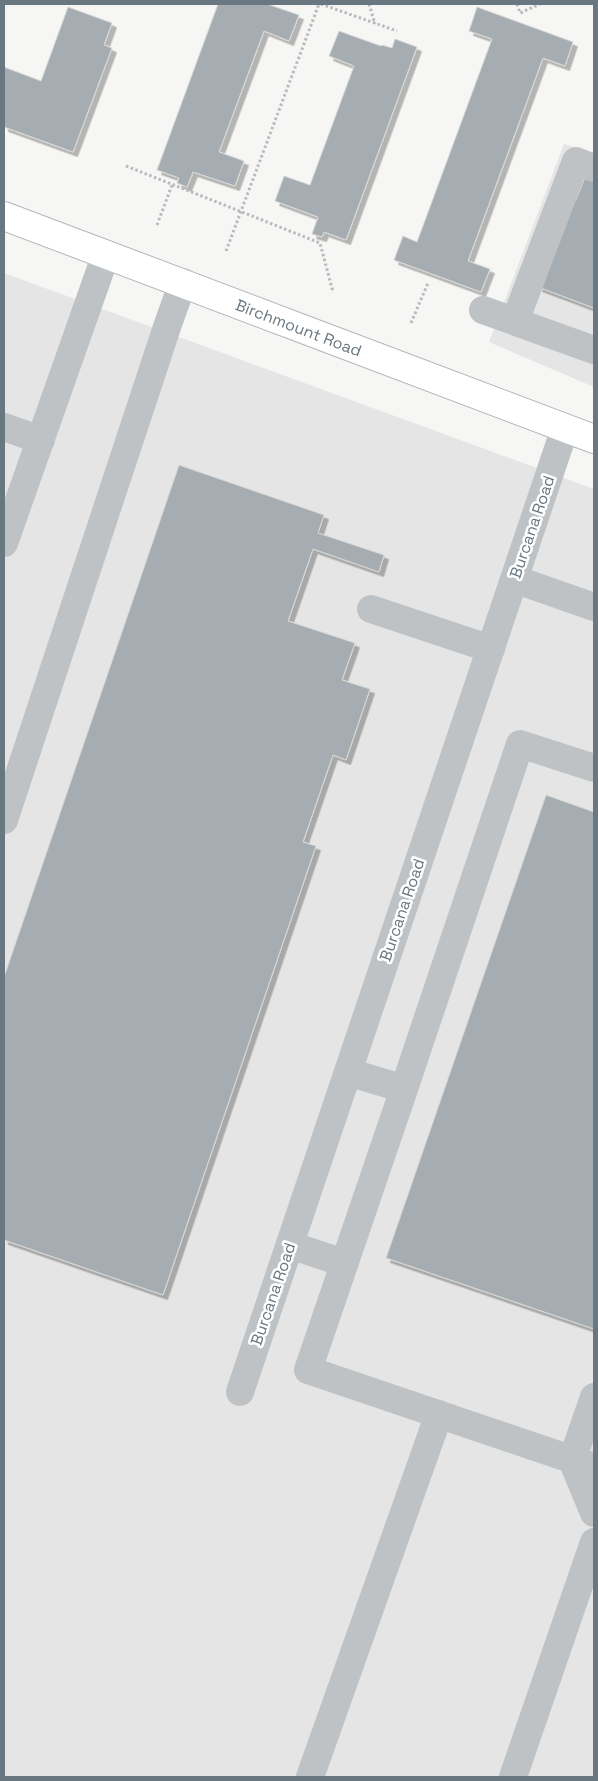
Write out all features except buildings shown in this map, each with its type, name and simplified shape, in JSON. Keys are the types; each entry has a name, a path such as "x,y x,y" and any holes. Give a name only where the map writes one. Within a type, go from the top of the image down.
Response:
{"main road":[{"name":"Birchmount Road","path":"4,216 184,282 594,439"}],"street":[{"path":"515,321 576,161 594,168"},
{"path":"4,543 106,254"},
{"path":"4,820 168,324 184,282"},
{"path":"483,310 594,350"},
{"path":"4,428 41,440"},
{"name":"Burcana Road","path":"240,1392 565,428"},
{"path":"514,579 594,607"},
{"path":"371,608 491,649"},
{"path":"583,1464 308,1370 520,744 594,768"},
{"path":"348,1072 404,1090"},
{"path":"290,1245 344,1263"},
{"path":"594,1397 583,1464 594,1513"},
{"path":"310,1777 439,1414"},
{"path":"513,1777 594,1542"}],"path":[{"path":"226,251 320,4 397,31"},
{"path":"369,4 375,24"},
{"path":"516,4 520,14 540,4"},
{"path":"126,166 320,243 333,292"},
{"path":"156,225 172,185"},
{"path":"411,323 428,282"}],"shaded area":[{"path":"564,144 594,154 594,387 489,342"},
{"path":"4,273 594,489 594,1777 4,1777"}]}
